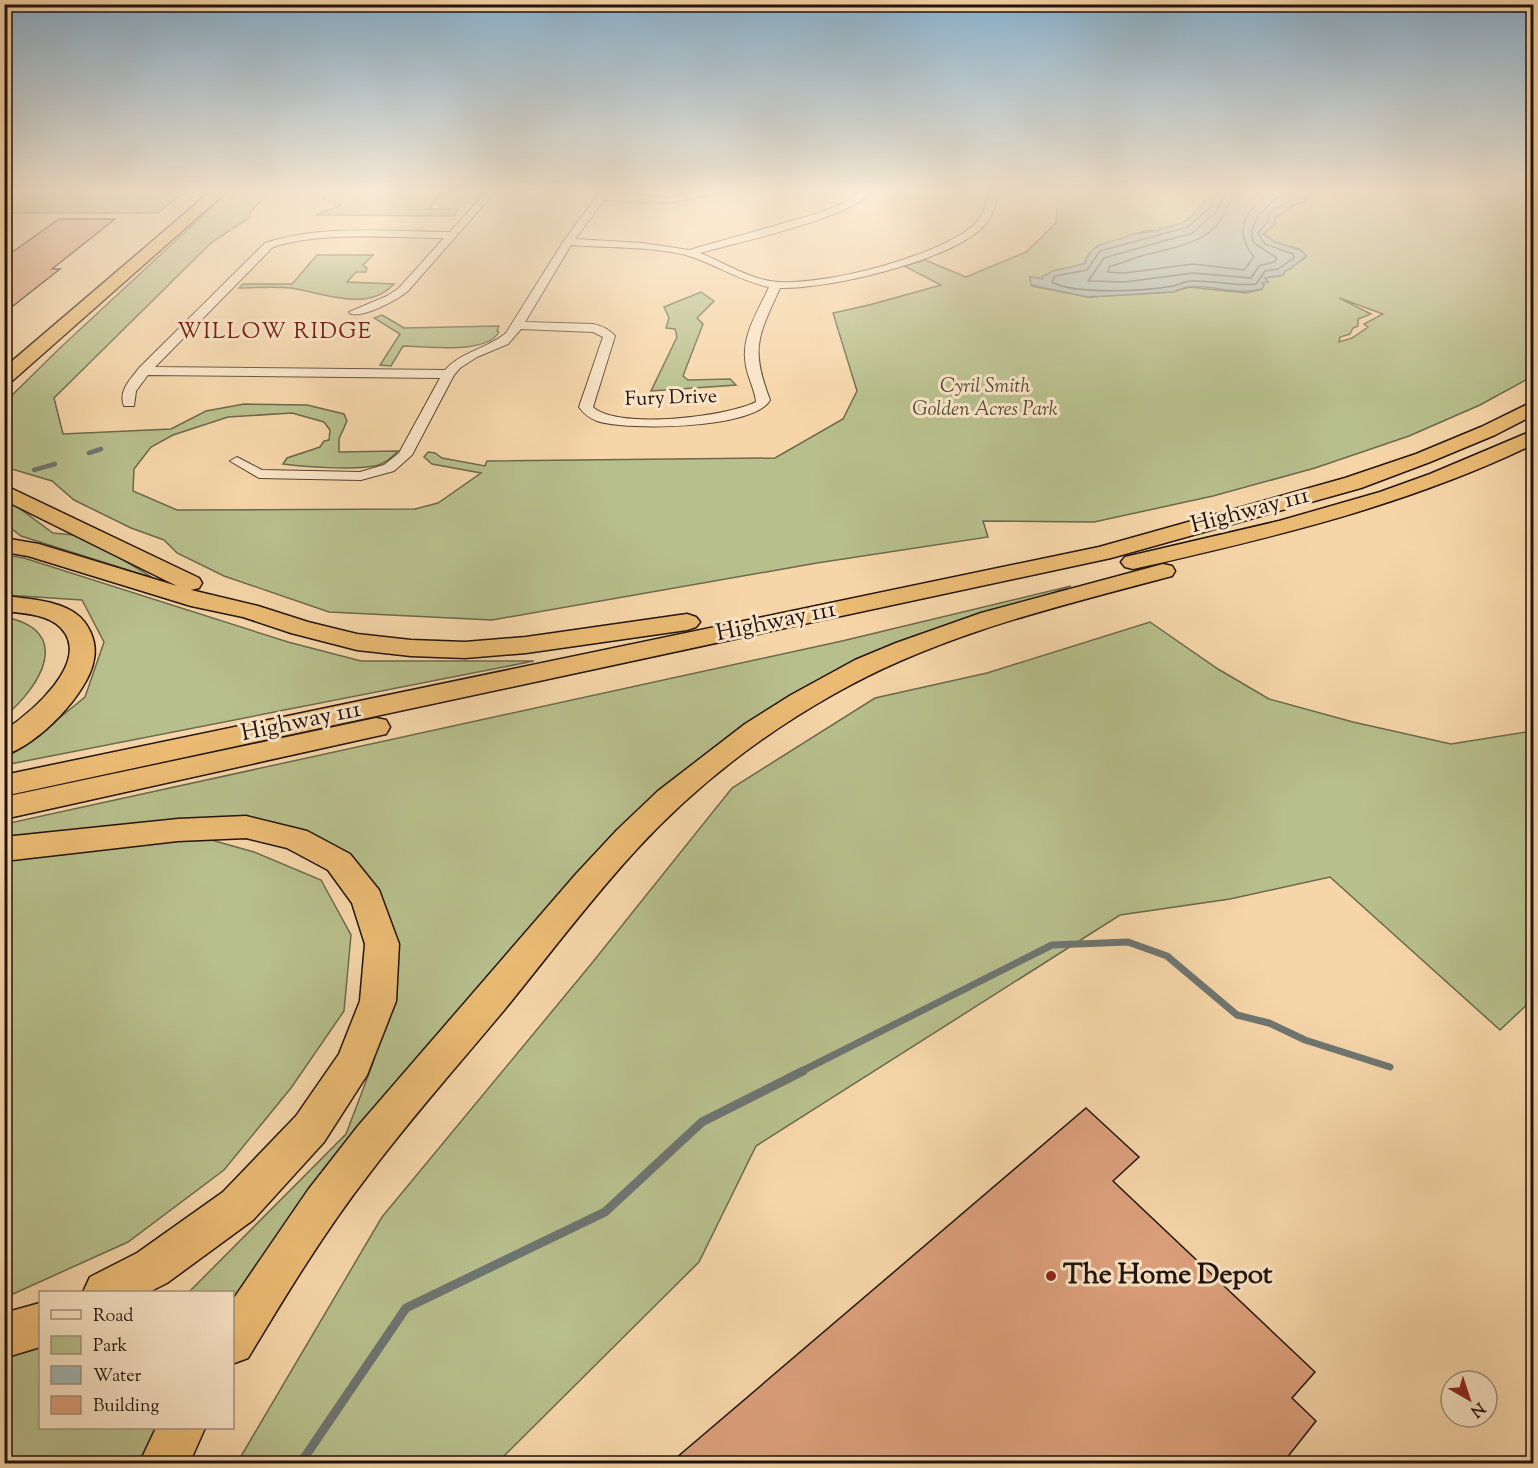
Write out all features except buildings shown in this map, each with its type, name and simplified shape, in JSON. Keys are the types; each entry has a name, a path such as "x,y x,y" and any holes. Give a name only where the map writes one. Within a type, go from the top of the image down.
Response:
{"highway":[{"path":"4,363 125,261"},
{"path":"4,378 141,261"},
{"path":"4,388 69,331 125,275"},
{"name":"Highway 111","path":"4,786 1102,553 1353,483 1488,431 1533,407"},
{"name":"Highway 111","path":"4,808 1210,545 1380,499 1454,473 1533,436"},
{"path":"4,491 249,611"},
{"path":"234,1339 287,1254 355,1161 602,868 647,819 703,769 759,727 827,686 903,650 955,630 1313,530 1380,499"},
{"path":"4,545 31,549 200,601 249,611 300,628 368,643 465,650 526,645 763,609 848,594 1092,542 1190,527"},
{"path":"4,603 27,604 70,621 81,636 83,654 78,673 69,689 50,711 23,734 4,745"},
{"path":"4,849 178,830 246,827 296,839 339,862 368,899 382,944 378,1001 354,1063 310,1130 238,1206 152,1268 109,1291"},
{"path":"4,1336 39,1325"},
{"path":"163,1464 180,1429"}],"street":[{"path":"129,403 129,390 144,371 254,261"},
{"path":"355,312 392,298 403,290 428,261"},
{"path":"237,461 259,474 361,476 389,468 405,455 448,374 468,355 507,340 519,325 556,261"},
{"path":"705,261 736,275 776,285 836,279 898,261"},
{"name":"Fury Drive","path":"519,325 593,328 609,336 586,407 591,413 602,418 624,422 676,421 734,416 748,412 761,404 763,400 750,359 749,347 751,336 776,285"},
{"path":"144,371 448,374"}],"green space":[{"name":"Cyril Smith Golden Acres Park","path":"154,261 193,261 54,398 63,434 171,429 206,411 244,404 307,405 344,414 347,421 339,439 339,452 398,451 391,458 374,466 329,468 283,464 287,458 320,447 324,441 329,440 330,430 324,422 292,413 228,417 173,435 151,447 134,469 133,491 177,510 415,509 438,503 481,473 432,464 424,457 428,452 435,453 442,458 485,466 487,461 775,458 843,419 857,391 833,313 941,285 904,266 923,261 966,277 1006,261 1086,261 1084,264 1053,271 1043,279 1030,277 1032,286 1088,297 1173,292 1189,287 1246,293 1262,289 1264,284 1262,283 1267,280 1265,278 1283,275 1285,271 1301,261 1533,261 1533,376 1480,405 1409,436 1315,468 1213,496 1094,522 983,521 988,537 817,563 492,620 329,612 224,576 177,553 164,540 131,528 74,500 52,481 5,467 4,403","holes":["1339,298 1383,314 1364,324 1368,327 1352,338 1339,342 1340,337 1350,334 1353,328 1358,326 1358,319 1371,314"]},
{"path":"312,261 367,261 363,265 367,268 366,272 356,272 347,282 394,284 383,293 371,298 359,299 331,297 291,288 239,288 243,284 292,284"},
{"path":"701,292 714,301 697,318 703,324 683,376 688,380 730,379 736,385 651,391 677,337 675,329 666,328 669,318 664,307"},
{"path":"382,315 404,328 499,326 497,331 499,332 482,344 469,347 403,346 391,366 380,365 400,334 374,318"},
{"path":"4,497 53,533 84,536 153,578 21,536 12,529 5,529"},
{"path":"4,555 24,558 288,642 361,661 534,661 5,765 5,758 25,746 85,697 104,642 82,600 5,595"},
{"path":"1071,586 921,643 827,686 625,824 234,1319 234,1291 190,1291 346,1134 373,1063 382,1011 354,862 218,820 5,840 5,824 842,641"},
{"path":"5,617 26,624 39,634 45,647 39,675 30,690 5,716"},
{"path":"1150,622 1218,669 1269,699 1353,722 1451,744 1533,731 1533,999 1500,1030 1330,877 1230,899 1120,915 756,1146 699,1262 497,1463 237,1463 382,1217 592,963 732,788 875,698 987,673"},
{"path":"190,834 254,852 321,880 351,935 344,1011 291,1088 224,1170 128,1242 13,1294 5,1295 5,856"},
{"path":"39,1344 39,1429 167,1429 146,1463 5,1463 4,1356"}],"water":[{"path":"1086,261 1300,261 1283,275 1265,278 1268,282 1262,283 1264,285 1262,289 1251,291 1186,287 1173,292 1088,297 1031,285 1030,277 1043,279 1042,277 1053,271 1084,264"}],"waterway":[{"path":"89,453 101,449"},
{"path":"34,470 55,464"},
{"path":"800,1072 1052,945 1128,942 1167,956 1237,1015 1269,1023 1305,1040 1390,1067"},
{"path":"300,1464 406,1308 605,1212 702,1122 803,1071"}],"place":[{"name":"The Home Depot","path":"1051,1276"}],"district":[{"name":"WILLOW RIDGE","path":"275,333"}]}
